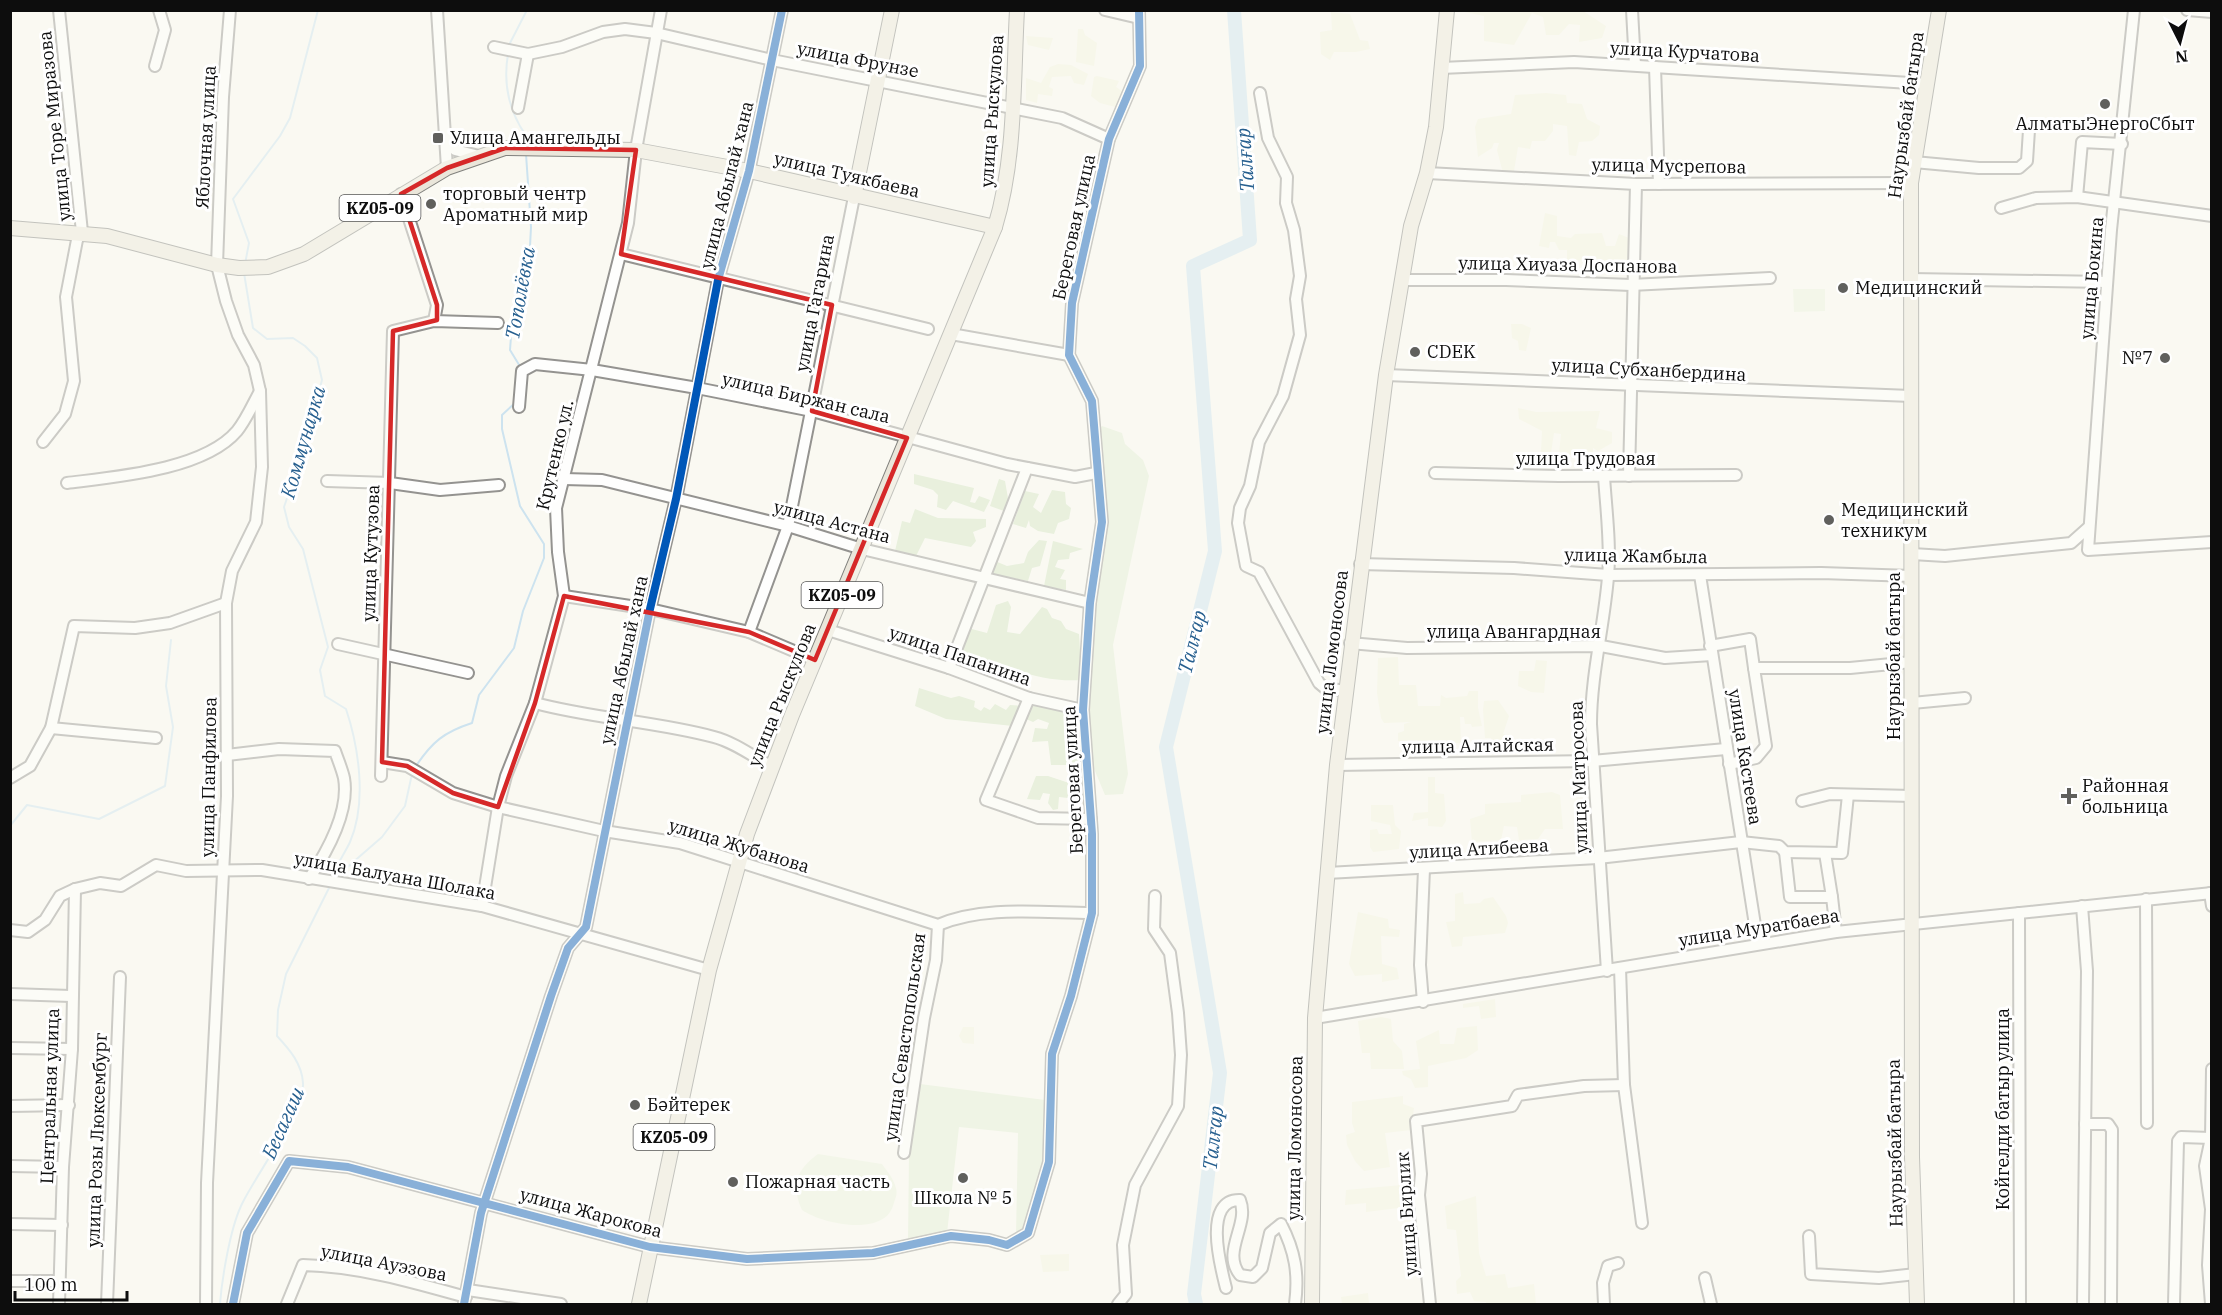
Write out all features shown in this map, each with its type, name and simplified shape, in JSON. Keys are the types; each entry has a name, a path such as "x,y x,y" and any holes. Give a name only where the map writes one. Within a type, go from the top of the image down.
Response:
{"main road":[{"name":"улица Гагарина","path":"854,196 892,10"},
{"name":"улица Рыскулова","path":"639,1305 709,970 738,862 814,660 995,227 1007,171 1017,10"},
{"name":"улица Ломоносова","path":"1312,1305 1315,1018 1337,765 1350,643 1386,375 1412,226 1427,173 1436,127 1447,10"},
{"name":"Наурызбай батыра","path":"1917,1305 1912,1157 1911,183 1939,10"},
{"name":"улица Туякбаева","path":"217,265 255,269 285,262 304,254 447,168 505,148 636,150 749,171 995,227"},
{"name":"KZ05-09","path":"10,228 82,232 107,236 217,265"}],"street":[{"name":"улица Торе Миразова","path":"43,442 65,414 75,381 66,297 77,240 82,232 59,10"},
{"path":"155,66 165,30 159,10"},
{"name":"Яблочная улица","path":"217,265 223,97 230,10"},
{"path":"437,10 447,168"},
{"name":"Крутенко ул.","path":"482,906 498,807 506,776 535,704 564,596 558,552 556,507 628,223 636,150 661,10"},
{"name":"улица Абылай хана","path":"466,1297 485,1201 551,996 568,948 586,927 650,609 676,500 718,280 749,171 782,10"},
{"path":"1105,10 1139,14"},
{"path":"1632,10 1635,65"},
{"name":"улица Бокина","path":"2134,10 2107,282 2088,550 2211,542"},
{"path":"2187,10 2211,12"},
{"name":"Береговая улица","path":"1028,1233 1049,1162 1052,1054 1071,996 1092,913 1091,819 1083,710 1090,603 1102,522 1096,473 1092,402 1069,355 1072,303 1109,139 1140,66 1139,14"},
{"name":"улица Фрунзе","path":"494,47 528,54 562,47 603,32 625,29 656,33 772,60 1062,118 1109,139"},
{"path":"518,108 528,54"},
{"name":"улица Курчатова","path":"1441,68 1574,62 1926,84"},
{"path":"1655,67 1659,184"},
{"path":"1260,93 1268,138 1287,177 1286,203 1294,230 1300,276 1296,299 1300,335 1283,396 1259,442 1250,486 1240,508 1238,523 1241,547 1246,566 1259,572 1319,683 1325,688 1345,691"},
{"path":"1914,162 1979,168 2019,168 2027,161 2029,130"},
{"path":"445,133 455,150 479,156"},
{"path":"2077,197 2082,142 2122,144"},
{"name":"улица Мусрепова","path":"1427,173 1636,184 1911,183"},
{"path":"1629,476 1632,386 1631,285 1636,184"},
{"path":"401,194 437,305 434,321 498,323"},
{"name":"улица Гагарина","path":"749,632 788,526 854,196"},
{"path":"2001,208 2036,198 2077,197 2211,216"},
{"path":"621,254 718,280 928,329"},
{"name":"улица Панфилова","path":"206,1305 207,1183 224,870 227,755 226,603 232,571 256,522 262,467 261,391 254,365 238,335 226,301 217,265"},
{"name":"улица Хиуаза Доспанова","path":"1402,280 1506,280 1631,285 1770,278"},
{"path":"1911,279 2107,282"},
{"name":"улица Кутузова","path":"381,776 393,331 434,321"},
{"path":"951,334 1069,355"},
{"name":"улица Биржан сала","path":"519,407 522,370 535,364 592,370 812,411 1027,468 1076,477 1096,473"},
{"name":"улица Субханбердина","path":"1386,375 1911,396"},
{"path":"68,483 145,473 212,451 236,431 261,391"},
{"path":"949,668 982,576 1027,468"},
{"name":"улица Трудовая","path":"1435,473 1736,476"},
{"name":"улица Матросова","path":"1604,476 1608,575 1601,646 1591,698 1592,761 1607,970"},
{"name":"улица Астана","path":"564,479 602,480 788,526 862,549 1090,603"},
{"path":"327,481 390,483 441,490 499,485"},
{"path":"1912,554 1945,556 2071,543 2089,527"},
{"name":"улица Жамбыла","path":"1360,564 1514,568 1608,575 1821,573 1912,576"},
{"name":"улица Кастеева","path":"1700,575 1758,944"},
{"path":"564,596 650,609 749,632 814,660"},
{"path":"10,778 30,766 51,728 74,626 135,628 170,623 226,603"},
{"name":"улица Папанина","path":"828,630 949,668 1029,698 1083,710"},
{"name":"улица Авангардная","path":"1350,643 1407,648 1601,646 1665,658 1711,650 1750,639 1755,668"},
{"path":"338,644 468,673"},
{"path":"1730,764 1756,758 1766,746 1755,668 1850,668 1912,662"},
{"path":"1029,698 986,800 1038,818 1091,819"},
{"path":"1912,703 1965,698"},
{"path":"535,704 569,712 627,719 717,738 772,767"},
{"path":"51,728 156,738"},
{"path":"227,755 279,749 335,751 344,780 341,810 332,844 309,879"},
{"name":"улица Алтайская","path":"1337,765 1592,761 1726,750"},
{"name":"улица Жубанова","path":"382,762 406,766 453,793 498,807 604,831 680,843 938,925"},
{"path":"1802,801 1830,794 1912,796"},
{"path":"1836,932 1826,853 1842,854 1848,795"},
{"name":"улица Атибеева","path":"1327,873 1598,858 1741,842 1779,846 1785,852 1826,853"},
{"path":"1785,852 1790,897 1832,897"},
{"name":"улица Балуана Шолака","path":"75,888 100,883 122,886 156,866 186,871 262,870 482,906 709,970"},
{"path":"1423,1002 1420,965 1424,869"},
{"path":"10,930 28,933 45,920 60,896 75,888"},
{"name":"Центральная улица","path":"59,1305 63,1167 72,1049 71,996 75,888"},
{"path":"2211,893 2211,906"},
{"name":"улица Муратбаева","path":"1315,1018 1423,1002 1836,932 2211,893"},
{"path":"1119,1305 1126,1294 1123,1245 1135,1185 1178,1106 1181,1055 1178,1012 1170,953 1154,929 1155,896"},
{"path":"2146,900 2147,1123"},
{"path":"2082,906 2087,970 2083,1305"},
{"path":"938,925 958,916 1092,913"},
{"name":"Койгелди батыр улица","path":"2019,913 2020,1305"},
{"name":"улица Севастопольская","path":"904,1153 924,1018 936,960 938,925"},
{"path":"1620,968 1624,1085 1642,1223"},
{"name":"улица Розы Люксембург","path":"107,1305 120,977"},
{"path":"10,994 71,996"},
{"path":"10,1048 72,1049"},
{"path":"2211,1069 2211,1138 2205,1166 2211,1209 2208,1265 2211,1305"},
{"name":"улица Бирлик","path":"1430,1305 1419,1195 1421,1174 1416,1121 1512,1106 1518,1095 1584,1086 1624,1085"},
{"path":"10,1106 69,1105"},
{"path":"2085,1124 2108,1124 2112,1130 2111,1305"},
{"path":"2174,1305 2178,1141 2181,1137 2211,1138"},
{"name":"улица Жарокова","path":"232,1305 247,1233 289,1161 348,1167 650,1246 747,1259 873,1253 951,1236 989,1240 1007,1245 1028,1233"},
{"path":"10,1166 63,1167"},
{"path":"1226,1288 1216,1232 1224,1206 1233,1200 1240,1200 1242,1206 1240,1222 1232,1259 1235,1269 1240,1275 1253,1277 1262,1268 1270,1233 1281,1224 1292,1246 1298,1278 1295,1305"},
{"path":"10,1224 62,1225"},
{"path":"1809,1236 1811,1274 1879,1278 1916,1274"},
{"path":"1604,1305 1603,1283 1608,1266 1618,1263"},
{"name":"улица Ауэзова","path":"287,1305 303,1265 338,1268 466,1297 561,1305"},
{"path":"1705,1278 1711,1305"},
{"path":"10,1281 60,1281"}],"highlighted area":[{"path":"505,148 636,150 621,254 832,305 812,411 907,438 815,660 749,632 564,596 535,703 498,807 453,793 407,766 382,762 393,331 437,320 437,305 401,194 447,168"}],"green space":[{"path":"1455,10 1583,11 1606,26 1602,38 1579,42 1580,25 1569,24 1559,35 1546,35 1543,17 1532,13 1514,45 1484,41 1484,16"},
{"path":"1331,12 1350,14 1360,40 1368,41 1370,49 1356,52 1334,52 1330,60 1321,54 1320,32 1332,30"},
{"path":"1078,29 1083,29 1085,35 1097,43 1094,66 1076,62"},
{"path":"1026,36 1053,38 1049,50 1028,45"},
{"path":"1058,64 1071,65 1088,74 1084,85 1074,83 1071,76 1052,77 1049,87 1053,89 1052,96 1038,94 1037,103 1026,100 1026,78 1041,83 1050,67"},
{"path":"1094,77 1119,81 1116,87 1125,93 1119,108 1100,103 1091,96"},
{"path":"1546,93 1566,95 1567,103 1582,104 1587,119 1600,126 1599,135 1592,141 1579,142 1576,156 1569,155 1567,126 1553,124 1553,131 1545,141 1532,141 1530,149 1518,147 1514,171 1503,173 1497,150 1499,143 1494,143 1492,148 1478,157 1475,127 1478,119 1511,114 1515,95"},
{"path":"1545,213 1557,216 1557,236 1571,238 1575,234 1602,233 1606,246 1615,246 1619,234 1629,238 1627,261 1567,260 1567,250 1559,250 1555,242 1550,242 1549,248 1539,246"},
{"path":"1793,289 1825,289 1825,311 1794,312"},
{"path":"1511,324 1522,324 1531,328 1526,351 1519,350 1518,341 1512,338"},
{"path":"1518,408 1536,412 1600,411 1596,428 1612,432 1612,443 1598,451 1593,448 1593,457 1583,456 1583,450 1576,450 1575,455 1559,454 1561,434 1554,433 1551,453 1541,452 1542,431 1519,419"},
{"path":"1102,426 1122,433 1125,444 1143,460 1149,476 1113,645 1128,774 1123,794 1105,795 1090,759 1090,729 1085,692 1105,515 1094,438"},
{"path":"914,474 974,488 970,502 975,503 979,496 990,500 984,512 953,501 946,510 937,507 938,495 933,490 914,484"},
{"path":"999,479 1005,481 1009,504 1004,511 990,506"},
{"path":"1052,490 1065,492 1066,504 1071,508 1069,519 1058,523 1054,534 1038,531 1030,526 1029,520 1026,528 1013,524 1025,491 1039,494 1033,507 1041,513"},
{"path":"915,509 938,518 986,519 986,527 973,532 976,541 971,547 925,538 915,558 895,551 902,521 910,523"},
{"path":"1039,540 1047,541 1040,566 1032,568 1028,581 991,574 995,561 1007,566 1024,563 1028,552"},
{"path":"1053,541 1083,549 1070,553 1069,559 1058,560 1055,567 1065,570 1060,579 1066,580 1066,590 1044,586"},
{"path":"1008,601 1011,607 1007,632 1020,634 1042,607 1047,609 1052,618 1061,621 1066,629 1079,634 1082,680 1052,679 969,656 966,667 955,664 964,627 987,633 996,605"},
{"path":"1398,657 1399,685 1416,685 1418,706 1440,706 1441,695 1446,698 1467,696 1469,691 1478,691 1478,708 1482,726 1472,727 1471,724 1465,724 1464,717 1460,717 1461,743 1423,743 1421,747 1417,740 1398,741 1398,733 1404,731 1404,724 1411,722 1384,723 1377,693 1378,658"},
{"path":"1536,660 1547,661 1544,693 1531,692 1518,686 1519,671 1534,671"},
{"path":"919,688 951,698 959,696 975,701 974,707 981,711 984,707 990,710 995,704 1006,710 1010,705 1023,706 1013,726 946,719 915,706"},
{"path":"1498,700 1509,716 1503,734 1509,735 1508,740 1492,743 1491,738 1485,738 1484,701"},
{"path":"1031,701 1084,718 1084,765 1051,765 1048,741 1032,742 1035,728 1047,729 1049,723 1038,719 1033,722 1024,718"},
{"path":"1036,776 1048,776 1069,783 1071,789 1081,794 1077,799 1059,797 1058,809 1053,810 1048,803 1050,794 1043,793 1040,800 1027,799"},
{"path":"1428,777 1435,777 1435,793 1444,794 1446,821 1442,827 1428,826 1428,818 1412,821 1414,813 1428,812"},
{"path":"1552,792 1560,795 1563,829 1545,829 1538,839 1519,840 1517,827 1504,826 1501,840 1472,842 1470,819 1485,814 1485,804 1521,802 1521,795"},
{"path":"1371,805 1393,805 1395,825 1401,831 1399,849 1373,852 1370,847 1370,830 1377,829 1379,834 1392,834 1390,825 1371,821"},
{"path":"1463,892 1464,904 1480,903 1484,899 1493,897 1506,916 1508,923 1505,933 1463,937 1462,946 1452,947 1446,922 1455,921 1455,894"},
{"path":"1358,912 1388,919 1389,928 1400,930 1399,937 1381,936 1382,964 1397,968 1399,979 1382,982 1382,974 1355,976 1349,964"},
{"path":"1495,999 1496,1017 1481,1019 1479,1006 1463,1008 1463,1004"},
{"path":"1381,1017 1391,1019 1393,1041 1402,1051 1404,1069 1371,1069 1370,1053 1362,1053 1358,1021"},
{"path":"1477,1026 1478,1050 1466,1058 1428,1066 1428,1087 1415,1088 1411,1079 1403,1075 1402,1071 1420,1069 1416,1041 1439,1030 1440,1044 1454,1044 1457,1028"},
{"path":"963,1027 974,1027 974,1044 963,1043 959,1036"},
{"path":"920,1084 1045,1100 1045,1159 1024,1230 1016,1234 1018,1133 959,1127 947,1233 908,1240 909,1154"},
{"path":"1403,1096 1403,1104 1414,1108 1411,1130 1385,1133 1390,1167 1364,1171 1355,1161 1347,1145 1346,1135 1355,1132 1352,1123 1352,1102"},
{"path":"818,1154 882,1164 897,1190 893,1206 887,1216 865,1225 851,1225 823,1220 802,1210 796,1186 800,1172"},
{"path":"1413,1184 1414,1206 1366,1212 1366,1203 1345,1205 1346,1190"},
{"path":"1476,1196 1479,1253 1486,1276 1505,1274 1508,1288 1534,1284 1536,1304 1486,1304 1486,1302 1474,1301 1470,1292 1457,1294 1456,1281 1461,1276 1456,1230 1447,1229 1445,1206"},
{"path":"1069,1254 1069,1271 1043,1272 1040,1255"},
{"path":"1368,1293 1369,1304 1342,1304 1341,1297"}],"waterway":[{"name":"Коммунарка","path":"245,264 249,243 233,199 280,136 290,118 318,10"},
{"name":"Тополёвка","path":"509,45 527,10"},
{"name":"Талғар","path":"1196,1304 1194,1294 1220,1073 1166,747 1215,551 1193,266 1250,240 1234,10"},
{"name":"Тополёвка","path":"508,54 506,76 509,97 516,118 527,137 526,142"},
{"name":"Тополёвка","path":"521,368 510,350 512,323 529,266 531,227 526,154"},
{"name":"Коммунарка","path":"244,273 253,328 267,339 293,338 305,346 317,358 322,380 303,451 284,507 289,527 303,549 328,647 320,670 325,696 346,709 357,758 360,793 355,827 332,879"},
{"name":"Тополёвка","path":"416,766 440,739 472,723 479,695 514,648 523,611 544,558 544,544 520,506 502,429 502,415 515,403"},
{"path":"10,826 27,805 99,819 165,786 173,727 166,686 171,640"},
{"name":"Тополёвка","path":"336,877 382,837 405,806 412,774"},
{"name":"Бесагаш","path":"220,1304 227,1254 237,1216 247,1194 296,1109 301,1095 303,1083 298,1063 277,1036 278,1010 286,974 331,884"}],"cycle path":[{"path":"464,1304 481,1213 551,996 568,948 586,927 650,609 676,499 718,280 749,171 782,10"},
{"path":"233,1304 247,1233 289,1161 348,1167 650,1247 747,1259 873,1253 951,1236 989,1240 1007,1245 1028,1233 1049,1162 1052,1054 1071,996 1092,913 1092,834 1083,710 1090,603 1102,522 1092,401 1069,355 1072,303 1109,139 1140,66 1139,10"}],"place":[{"name":"АлматыЭнергоСбыт","path":"2105,104"},
{"name":"Улица Амангельды","path":"438,138"},
{"name":"торговый чентр Ароматный мир","path":"431,204"},
{"name":"Медицинский","path":"1843,288"},
{"name":"CDEK","path":"1415,352"},
{"name":"№7","path":"2165,358"},
{"name":"Медицинский техникум","path":"1829,520"},
{"name":"Районная больница","path":"2069,796"},
{"name":"Бәйтерек","path":"635,1105"},
{"name":"Школа № 5","path":"963,1178"},
{"name":"Пожарная часть","path":"733,1182"}]}
